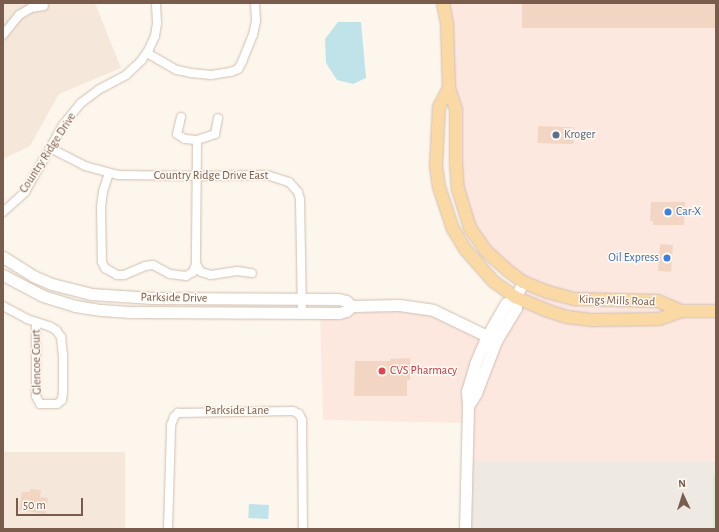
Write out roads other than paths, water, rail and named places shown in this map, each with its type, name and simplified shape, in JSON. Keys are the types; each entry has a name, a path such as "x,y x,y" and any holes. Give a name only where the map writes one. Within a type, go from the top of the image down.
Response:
{"main road":[{"path":"443,3 447,24 449,88"},
{"name":"Kings Mills Road","path":"449,88 456,110 456,163 458,189 470,228 486,251 522,282 548,292 575,299 658,301 682,311"},
{"name":"Kings Mills Road","path":"449,88 439,107 436,166 444,206 453,229 465,249 493,281 514,299 567,317 593,320 659,319 682,311 716,311"}],"street":[{"name":"Country Ridge Drive","path":"3,212 25,192 63,125 81,103 98,90 131,71 147,53 154,36 157,23 156,3"},
{"path":"147,53 177,70 190,73 211,75 234,70 242,62 254,35 256,21 255,3"},
{"path":"3,34 19,15 31,8 44,6"},
{"path":"181,117 177,134 185,140 197,140 215,134 219,124 218,118"},
{"path":"109,173 103,191 101,207 102,262 105,268 110,273 124,276 145,266 153,265 170,274 186,276 193,272 196,264 197,140"},
{"name":"Country Ridge Drive East","path":"50,148 85,166 109,173 138,176 267,175 283,179 294,186 300,199 302,223 302,314"},
{"name":"Parkside Drive","path":"3,257 33,276 52,284 91,294 152,298 338,299 346,301 352,306"},
{"path":"196,264 201,272 211,275 237,271 252,273"},
{"name":"Parkside Drive","path":"3,275 25,288 50,298 75,306 101,310 128,312 302,314 339,313 346,311 352,306 399,305 433,310 487,336"},
{"path":"468,406 476,393 496,341 516,308 514,299 522,282"},
{"path":"465,529 468,406 467,391 475,364 487,336 506,303 514,299"},
{"name":"Glencoe Court","path":"3,306 56,330 61,337 63,355 63,392 62,400 57,404 40,404 36,396 36,322"},
{"name":"Parkside Lane","path":"168,529 171,425 174,417 178,413 293,411 299,414 302,420 303,529"}],"water":[{"path":"338,22 361,22 366,78 353,84 337,80 326,63 325,39"},
{"path":"249,504 269,505 268,519 248,518"}],"place":[{"name":"Kroger","path":"556,135"},
{"name":"Car-X","path":"668,212"},
{"name":"Oil Express","path":"667,258"},
{"name":"CVS Pharmacy","path":"382,371"}]}
